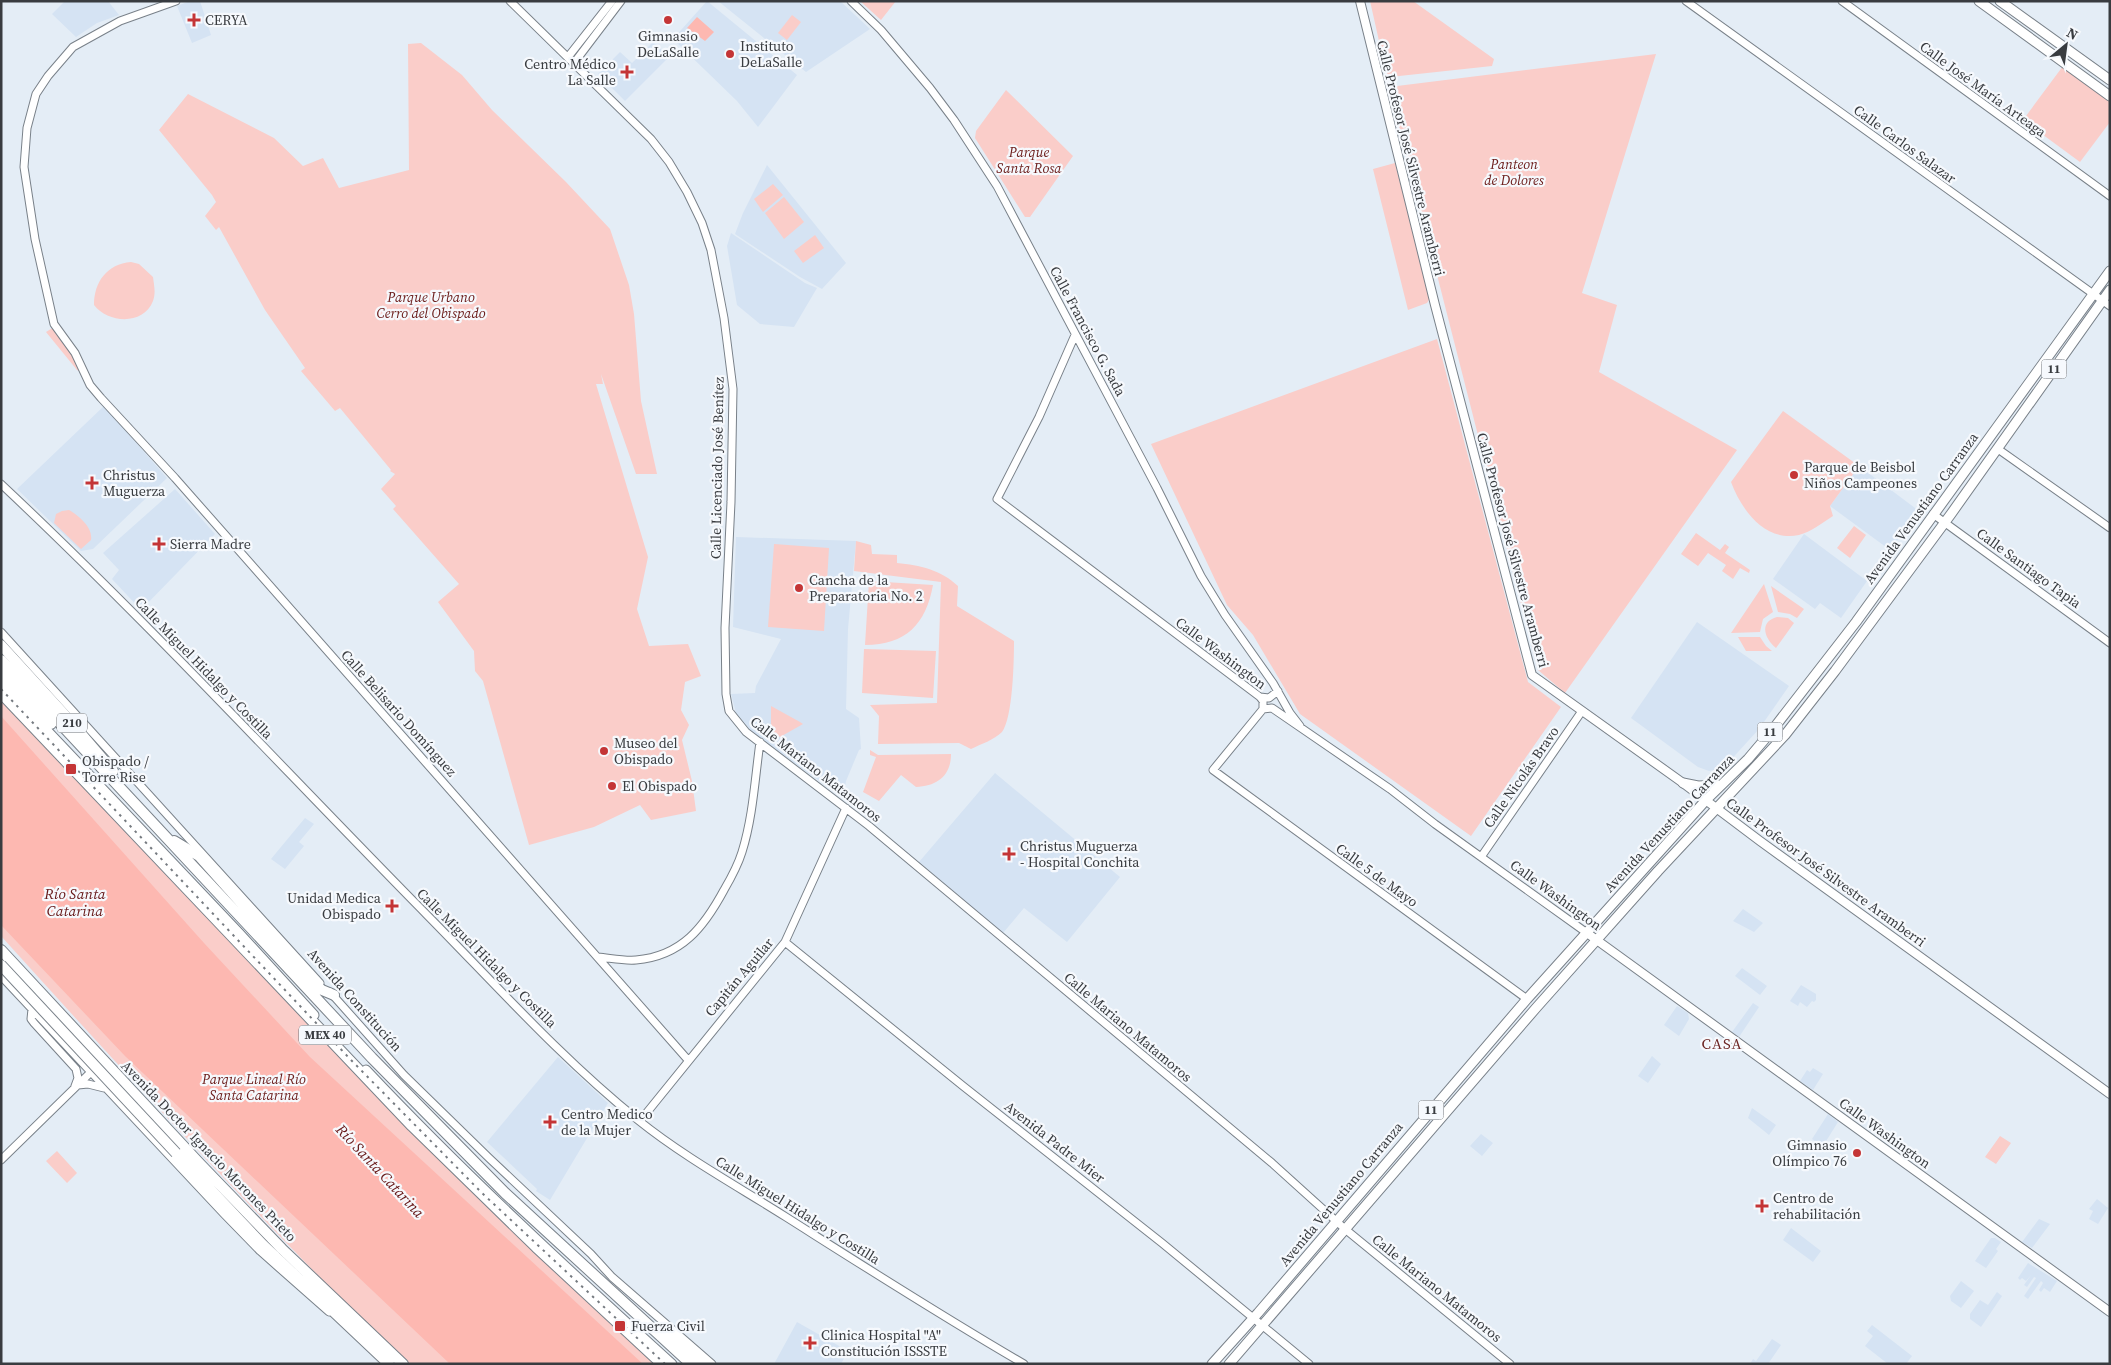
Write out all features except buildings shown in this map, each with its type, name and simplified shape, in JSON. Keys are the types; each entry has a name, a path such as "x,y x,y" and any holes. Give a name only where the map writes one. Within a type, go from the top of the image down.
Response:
{"highway":[{"name":"210","path":"1,645 65,714 128,789 137,806"},
{"name":"Avenida Constitución","path":"1,660 384,1071 505,1192 691,1364"},
{"path":"1,672 74,748 99,766"},
{"name":"MEX 40","path":"1,693 419,1133 536,1247 662,1364"},
{"path":"169,839 199,856 311,981 322,990 334,995"},
{"name":"Avenida Doctor Ignacio Morones Prieto","path":"1,950 282,1249 403,1364"},
{"name":"Avenida Doctor Ignacio Morones Prieto","path":"1,966 263,1245 389,1364"},
{"path":"90,1073 100,1070 106,1072 155,1115"},
{"path":"631,1310 646,1316 704,1364"}],"main road":[{"name":"Calle Profesor José Silvestre Aramberri","path":"1360,1 1430,286 1530,670 1536,679 1683,783 2110,1094"},
{"path":"1979,1 2110,96"},
{"path":"2000,1 2110,80"},
{"name":"Avenida Venustiano Carranza","path":"1212,1364 1254,1318 1335,1221 1528,999 1706,800 1770,733 1826,661 2110,271"},
{"name":"Avenida Venustiano Carranza","path":"1228,1364 1263,1326 1399,1165 1596,940 1790,729 2106,304 2110,290"},
{"path":"1,682 239,933 310,1012 432,1138 527,1230 672,1364"},
{"path":"1683,783 1698,786 1721,785"},
{"name":"Calle Washington","path":"1587,933 2110,1312"}],"street":[{"name":"Calle Belisario Domínguez","path":"176,1 120,21 73,47 48,76 36,94 27,128 24,167 35,239 54,324 75,353 90,385 688,1060"},
{"name":"Calle Licenciado José Benítez","path":"510,1 651,139 669,162 687,192 711,250 724,318 733,389 726,628 726,694 730,711"},
{"path":"568,57 612,1"},
{"path":"574,63 621,1"},
{"name":"Calle Francisco G. Sada","path":"851,1 881,30 920,75 965,135 1015,218 1157,488 1201,576 1224,615 1278,691 1290,713 1300,726"},
{"name":"Calle Carlos Salazar","path":"1686,1 2106,304"},
{"name":"Calle José María Arteaga","path":"1842,1 2110,196"},
{"path":"1068,350 1075,335"},
{"path":"1068,350 1078,349 1086,354"},
{"name":"Calle Washington","path":"1068,350 1039,416 997,499 1260,697 1264,709 1272,708 1300,726 1390,789 1587,933"},
{"path":"1998,449 2110,528"},
{"name":"Calle Miguel Hidalgo y Costilla","path":"1,484 90,568 502,991 578,1066 640,1121 727,1180 915,1299 1024,1364"},
{"name":"Calle Santiago Tapia","path":"1932,514 2110,643"},
{"name":"Avenida Constitución","path":"1,632 316,978 334,995 404,1075 591,1254 612,1277 712,1364"},
{"path":"1260,697 1269,698 1278,691"},
{"name":"Calle 5 de Mayo","path":"1264,709 1214,770 1528,999"},
{"name":"Calle Mariano Matamoros","path":"730,711 746,732 846,808 915,864 1276,1167 1335,1221 1510,1364"},
{"name":"Calle Nicolás Bravo","path":"1481,857 1582,711"},
{"path":"598,957 636,960 657,955 673,950 691,938 701,928 713,911 734,871 746,836 760,742"},
{"name":"Capitán Aguilar","path":"640,1121 784,942 846,808"},
{"name":"Avenida Padre Mier","path":"784,942 1309,1364"},
{"name":"Avenida Doctor Ignacio Morones Prieto","path":"1,976 105,1089 260,1251 317,1304 338,1317"},
{"path":"32,1009 31,1019 76,1069 78,1078 75,1086"},
{"path":"1,1160 90,1073"},
{"path":"75,1086 88,1084 105,1089"}],"shaded area":[{"path":"65,1 108,1 119,15 97,23 76,37 52,14"},
{"name":"CERYA","path":"190,1 200,1 211,35 192,43 177,6"},
{"name":"Instituto DeLaSalle","path":"707,1 797,75 758,127 737,101 673,39"},
{"path":"718,1 840,1 870,29 806,72"},
{"name":"Centro Médico La Salle","path":"653,42 669,57 625,101 598,74 620,52 632,63"},
{"path":"767,165 846,263 822,289 800,277 735,234 743,213"},
{"path":"731,233 805,283 817,288 794,327 760,324 737,305 727,246"},
{"name":"Christus Muguerza","path":"104,406 167,478 93,549 81,551 17,489"},
{"path":"1859,466 1919,511 1890,550 1830,506"},
{"name":"Sierra Madre","path":"175,489 215,534 141,610 112,579 119,570 103,553"},
{"path":"1804,534 1867,581 1841,618 1820,603 1815,609 1773,579"},
{"path":"736,537 856,541 848,629 846,709 859,718 861,749 846,781 843,798 754,734 736,713 731,694 755,693 756,686 781,639 733,627"},
{"path":"1697,622 1789,686 1759,729 1728,763 1719,769 1709,771 1698,767 1631,718"},
{"name":"Christus Muguerza - Hospital Conchita","path":"995,773 1120,877 1067,942 1024,908 1003,933 919,862"},
{"path":"305,818 314,824 299,842 304,846 285,869 271,859"},
{"path":"1743,909 1763,923 1754,932 1733,921"},
{"path":"1742,968 1767,986 1760,995 1735,976"},
{"path":"1801,985 1816,994 1816,1000 1812,1001 1807,1007 1800,1002 1798,1006 1790,1001"},
{"path":"1753,1003 1759,1007 1739,1037 1732,1032"},
{"path":"1677,1006 1688,1013 1689,1019 1679,1036 1664,1025"},
{"path":"1652,1056 1661,1064 1648,1083 1638,1076"},
{"name":"Centro Medico de la Mujer","path":"558,1057 608,1103 550,1200 536,1191 537,1189 487,1142"},
{"path":"1813,1068 1823,1074 1813,1090 1800,1081 1807,1070 1810,1072"},
{"path":"1752,1108 1776,1125 1769,1135 1748,1118"},
{"path":"1828,1114 1838,1122 1823,1146 1812,1139"},
{"path":"1481,1134 1493,1143 1482,1156 1470,1146"},
{"path":"2097,1199 2108,1208 2098,1224 2089,1219 2093,1211 2089,1209"},
{"path":"2039,1219 2050,1224 2032,1248 2022,1242"},
{"path":"1791,1228 1821,1251 1813,1262 1783,1240"},
{"path":"1991,1238 2001,1242 1996,1249 1998,1251 1986,1268 1975,1261"},
{"path":"2028,1263 2057,1281 2050,1292 2044,1288 2041,1292 2039,1290 2043,1283 2041,1281 2028,1299 2024,1296 2036,1278 2034,1277 2027,1287 2024,1285 2031,1275 2026,1281 2018,1278"},
{"path":"1961,1281 1974,1291 1961,1308 1951,1301 1950,1296"},
{"path":"1997,1292 2002,1296 1981,1327 1970,1319 1970,1314 1980,1300 1988,1305"},
{"name":"Clinica Hospital \"A\" Constitución ISSSTE","path":"797,1322 848,1351 841,1364 774,1364"},
{"path":"1872,1325 1912,1356 1906,1364 1888,1364 1865,1346 1873,1336 1867,1331"},
{"path":"1772,1339 1781,1345 1768,1364 1750,1364 1753,1359 1756,1361"}],"green space":[{"path":"860,1 896,1 881,20"},
{"path":"1370,1 1413,1 1494,59 1492,66 1390,77 1386,72"},
{"path":"792,15 801,22 787,40 778,33"},
{"name":"Parque Urbano Cerro del Obispado","path":"421,43 462,75 492,110 566,182 610,229 629,285 634,314 641,401 657,474 636,474 601,374 603,384 596,384 648,557 637,609 649,646 688,644 701,676 685,682 681,710 689,725 682,740 692,781 696,811 651,820 640,805 594,827 529,845 483,681 475,671 474,651 438,602 459,584 393,509 396,506 381,489 395,474 390,471 340,408 335,411 301,371 305,368 265,310 219,227 216,230 205,216 216,202 212,195 159,130 188,94 274,138 303,166 323,158 339,188 409,170 408,44"},
{"name":"Panteon de Dolores","path":"1656,54 1582,293 1617,305 1599,372 1737,450 1565,693 1538,670 1389,87"},
{"path":"2063,66 2110,100 2110,122 2080,162 2023,120"},
{"name":"Parque Santa Rosa","path":"1006,90 1073,156 1030,217 1025,217 975,138 976,131"},
{"path":"1395,163 1430,298 1427,303 1408,310 1373,169"},
{"path":"773,184 783,195 763,212 754,199"},
{"path":"784,197 804,222 784,239 765,213"},
{"path":"815,235 824,248 803,263 794,251"},
{"path":"131,262 139,264 153,277 155,292 153,301 148,309 142,315 125,319 116,318 100,311 94,305 99,282 115,266"},
{"path":"54,327 76,357 83,373 77,370 46,332"},
{"path":"1437,339 1528,682 1561,707 1471,836 1300,714 1253,635 1227,605 1151,444"},
{"name":"Parque de Beisbol Niños Campeones","path":"1783,411 1859,466 1830,506 1833,516 1803,534 1787,536 1776,534 1756,522 1741,504 1731,482"},
{"path":"69,510 88,526 90,531 91,540 81,549 54,523 56,514"},
{"path":"1854,526 1866,535 1850,558 1837,548"},
{"path":"1696,533 1720,550 1725,544 1729,547 1725,553 1750,570 1749,573 1740,568 1733,579 1722,571 1726,565 1708,553 1698,566 1681,554"},
{"path":"856,541 871,545 872,554 897,555 897,563 922,567 945,576 958,586 957,606 1014,641 1009,715 1006,725 999,735 971,749 959,743 878,744 879,716 870,705 937,703 941,582 854,571"},
{"name":"Cancha de la Preparatoria No. 2","path":"774,544 829,548 824,631 768,627"},
{"path":"869,581 933,585 925,611 912,630 892,641 865,645"},
{"path":"1764,584 1773,612 1763,619 1760,632 1731,633"},
{"path":"1771,586 1804,609 1797,618 1790,614 1778,612"},
{"path":"1777,617 1788,618 1794,623 1776,648 1769,640 1765,631 1771,619"},
{"path":"1738,637 1760,637 1772,651 1746,651"},
{"path":"864,649 936,651 933,698 862,693"},
{"name":"Río Santa Catarina","path":"1,697 330,1042 661,1364 407,1364 354,1312 201,1153 1,936"},
{"path":"771,706 803,724 780,737 768,728 768,725 771,725"},
{"path":"870,750 878,755 951,754 945,774 936,782 916,787 901,775 879,801 863,792 876,757 870,755"},
{"path":"2000,1136 2011,1143 1996,1164 1985,1157"},
{"path":"57,1151 77,1173 67,1183 46,1161"}],"water":[{"path":"697,17 714,32 705,41 687,28"},
{"name":"Río Santa Catarina","path":"1,716 204,943 310,1057 643,1364 450,1364 125,1056 1,925"}],"railway":[{"path":"1,689 351,1060 482,1193 665,1364"}],"place":[{"name":"CERYA","path":"194,20"},
{"name":"Gimnasio DeLaSalle","path":"668,20"},
{"name":"Instituto DeLaSalle","path":"730,54"},
{"name":"Centro Médico La Salle","path":"627,72"},
{"name":"Parque de Beisbol Niños Campeones","path":"1794,475"},
{"name":"Christus Muguerza","path":"92,483"},
{"name":"Sierra Madre","path":"159,544"},
{"name":"Cancha de la Preparatoria No. 2","path":"799,588"},
{"name":"Museo del Obispado","path":"604,751"},
{"name":"Obispado / Torre Rise","path":"71,769"},
{"name":"El Obispado","path":"612,786"},
{"name":"Christus Muguerza - Hospital Conchita","path":"1009,854"},
{"name":"Unidad Medica Obispado","path":"392,906"},
{"name":"Centro Medico de la Mujer","path":"550,1122"},
{"name":"Gimnasio Olímpico 76","path":"1857,1153"},
{"name":"Centro de rehabilitación","path":"1762,1206"},
{"name":"Fuerza Civil","path":"620,1326"},
{"name":"Clinica Hospital \"A\" Constitución ISSSTE","path":"810,1343"}],"district":[{"name":"CASA","path":"1722,1044"}],"park label":[{"name":"Parque Lineal Río Santa Catarina","path":"254,1088"}]}
